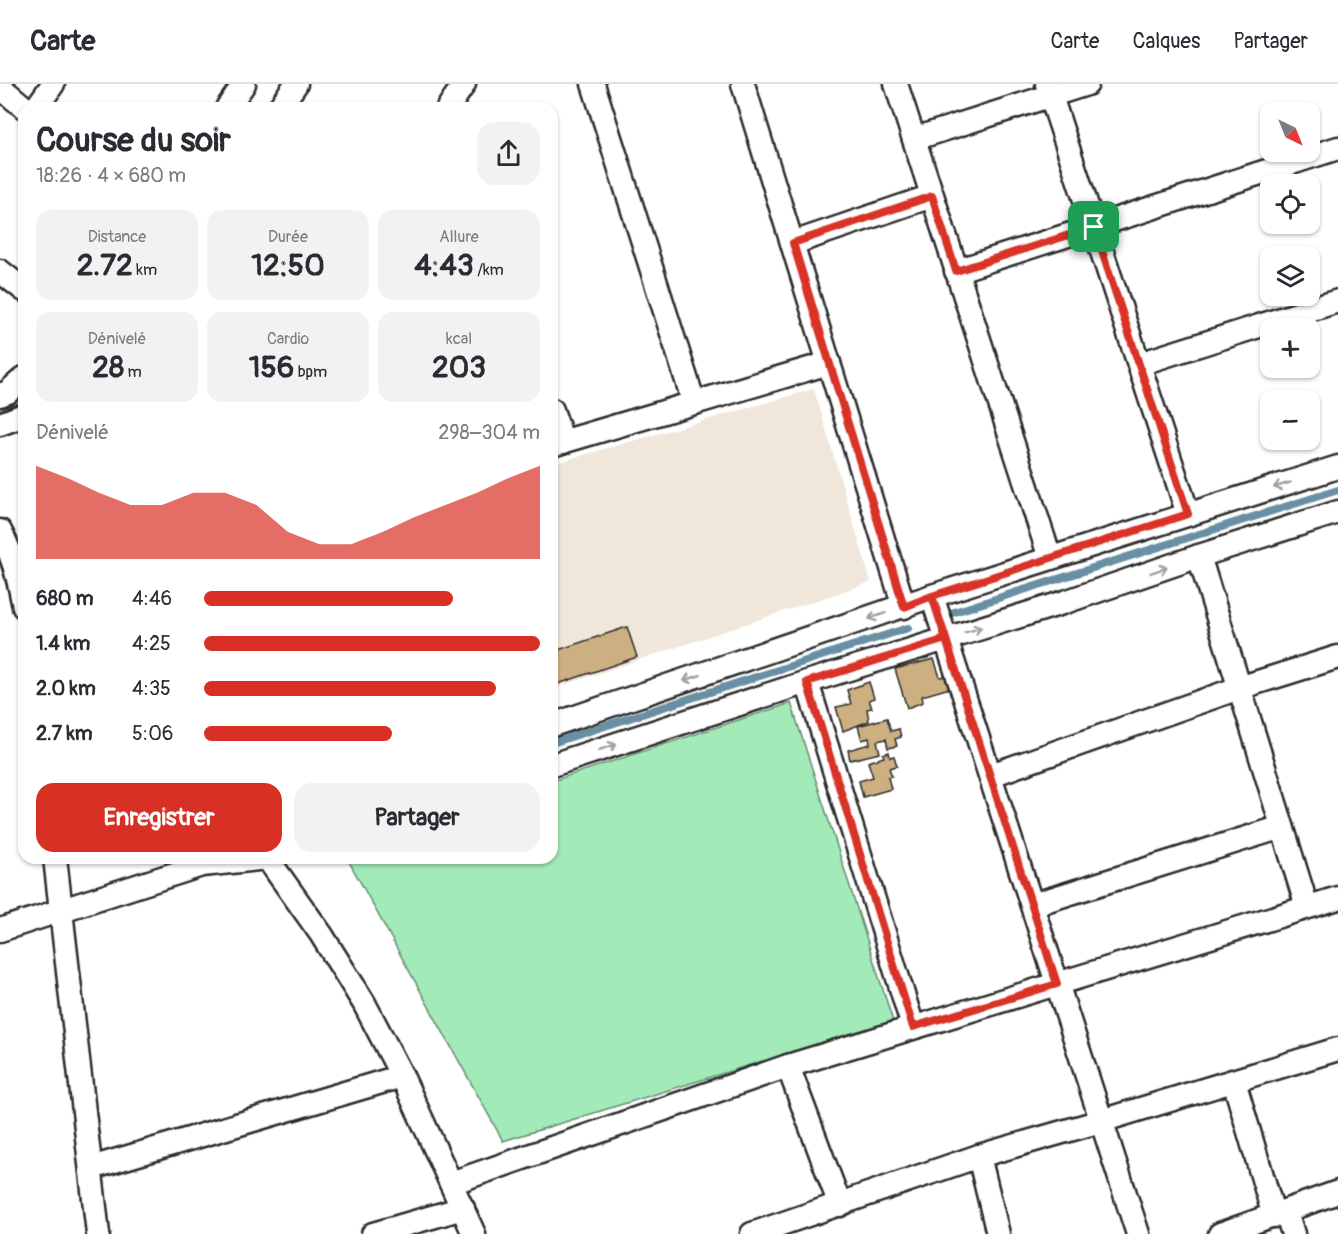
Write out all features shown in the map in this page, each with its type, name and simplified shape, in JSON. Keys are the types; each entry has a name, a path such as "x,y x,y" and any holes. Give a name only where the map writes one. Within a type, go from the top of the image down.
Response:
{"street":[{"path":"40,102 53,84"},
{"path":"231,102 244,84"},
{"path":"283,102 296,84"},
{"path":"453,102 464,84"},
{"path":"592,84 694,403"},
{"path":"743,84 904,607"},
{"path":"896,84 1050,558"},
{"path":"914,139 1049,90 1087,84"},
{"path":"0,87 18,102"},
{"path":"1049,90 1188,514"},
{"path":"956,271 1338,148"},
{"path":"793,243 932,196"},
{"path":"0,271 18,285"},
{"path":"1139,364 1338,301"},
{"path":"558,444 829,363"},
{"path":"0,395 8,392 18,383"},
{"path":"0,424 18,417"},
{"path":"558,723 932,596 1338,467"},
{"path":"558,763 807,682 1062,603 1338,512"},
{"path":"0,531 9,547 18,572"},
{"path":"1199,556 1307,907"},
{"path":"932,596 1138,1234"},
{"path":"991,775 1239,688 1338,657"},
{"path":"807,682 913,1027"},
{"path":"1032,905 1282,827"},
{"path":"56,864 98,1234"},
{"path":"0,930 200,864"},
{"path":"272,864 321,934 364,1003 402,1076 474,1234"},
{"path":"451,1183 788,1066 1338,898"},
{"path":"752,1234 979,1156 1338,1049"},
{"path":"788,1066 840,1205"},
{"path":"91,1168 402,1076"},
{"path":"1234,1081 1280,1214 1293,1234"},
{"path":"979,1156 998,1234"},
{"path":"1220,1234 1338,1192"},
{"path":"373,1234 464,1208"}],"shaded area":[{"path":"814,389 871,582 558,687 558,462"}],"green space":[{"path":"791,703 893,1021 503,1141 350,864 558,864 558,779"}],"building":[{"path":"627,627 637,657 558,684 558,650"},
{"path":"934,659 940,677 948,676 950,688 922,696 923,702 907,708 895,669"},
{"path":"869,682 874,698 869,700 872,708 867,709 869,721 843,731 836,707 851,704 847,690"},
{"path":"887,718 891,731 899,729 901,737 895,739 897,746 888,748 886,739 877,741 880,753 850,760 848,750 870,744 869,738 862,740 858,726"},
{"path":"889,752 890,757 894,756 897,766 889,768 892,776 888,777 891,789 863,797 859,781 873,777 868,762 884,757 883,754"}],"waterway":[{"path":"948,614 1338,490"},
{"path":"558,741 908,628"}],"route":[{"path":"1094,227 956,271 932,196 793,243 904,607 932,596 946,639 807,682 913,1027 1057,984 991,775 932,596 1188,514 1094,227"}]}
